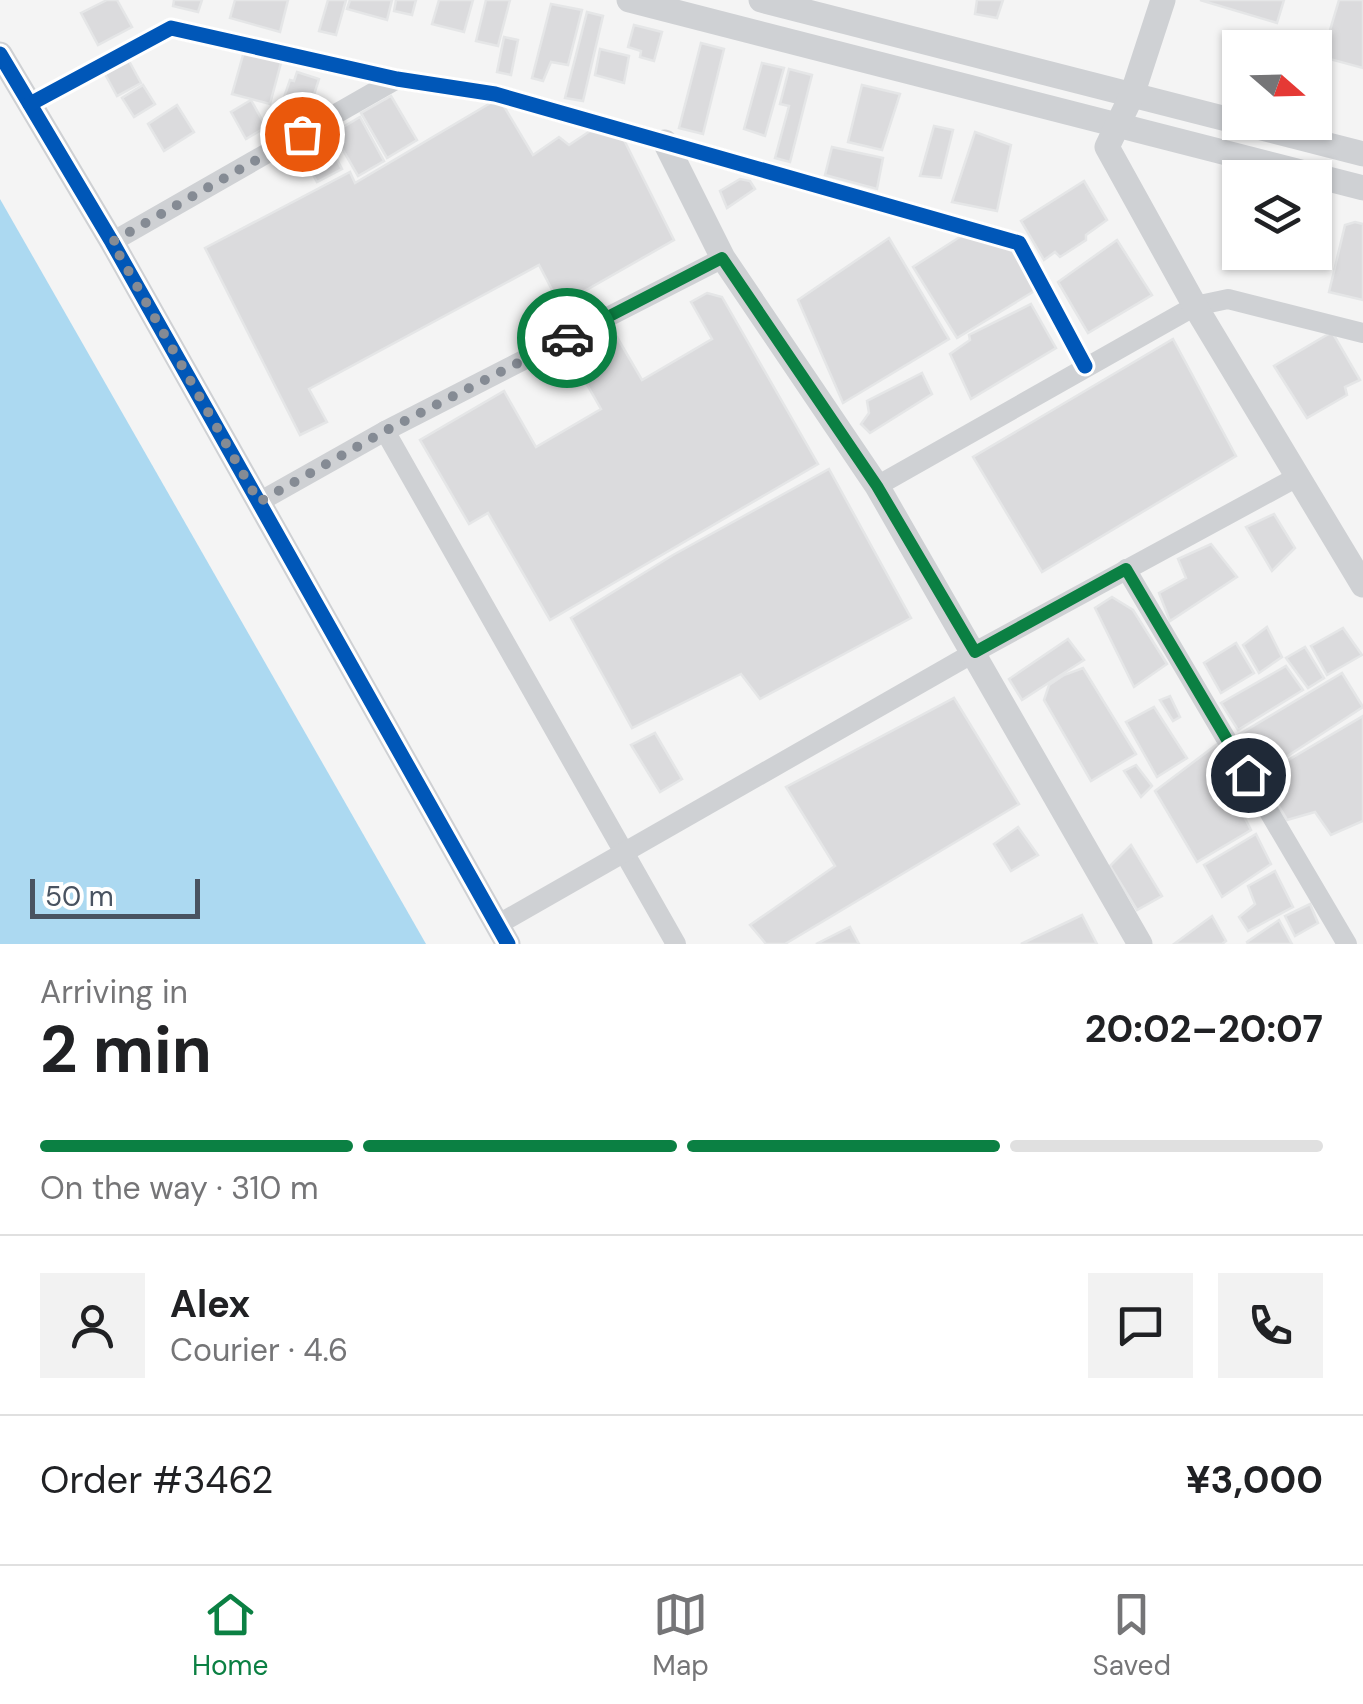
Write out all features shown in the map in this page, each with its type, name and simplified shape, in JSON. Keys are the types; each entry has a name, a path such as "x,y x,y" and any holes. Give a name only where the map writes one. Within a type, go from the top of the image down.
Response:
{"street":[{"path":"629,0 1363,188"},
{"path":"761,0 1363,154"},
{"path":"1163,0 1132,95 1108,147 1195,306 1363,584"},
{"path":"30,104 171,28 397,79 494,94 1019,243 1085,366"},
{"path":"0,54 112,242 502,934 624,854 975,652 1299,476"},
{"path":"112,242 397,79"},
{"path":"666,142 722,258 877,486 1140,944"},
{"path":"259,502 385,431 722,258"},
{"path":"877,486 1195,306 1228,298 1363,333"},
{"path":"385,431 676,944"},
{"path":"1126,569 1348,944"}],"water":[{"path":"0,199 426,944 0,944"}],"building":[{"path":"107,0 117,0 132,27 98,45 81,13"},
{"path":"174,0 202,0 198,12 173,6"},
{"path":"235,0 288,0 280,32 230,18"},
{"path":"328,0 346,0 336,35 319,31"},
{"path":"350,0 392,0 387,20 347,9"},
{"path":"396,0 416,0 412,15 394,11"},
{"path":"439,0 473,0 464,32 432,24"},
{"path":"486,0 510,0 498,46 476,41"},
{"path":"977,0 1003,0 997,18 975,14"},
{"path":"1200,0 1284,0 1277,23"},
{"path":"1339,0 1363,0 1363,68 1332,60 1330,30"},
{"path":"551,4 582,10 568,65 551,62 543,81 532,78"},
{"path":"587,12 603,16 583,101 565,98"},
{"path":"634,25 662,32 654,61 640,57 641,51 628,47"},
{"path":"504,37 518,40 511,75 497,72"},
{"path":"701,43 724,49 703,134 679,128"},
{"path":"245,48 282,59 270,104 232,94"},
{"path":"600,49 629,56 624,83 595,75"},
{"path":"129,61 141,83 117,96 105,74"},
{"path":"762,63 784,68 765,136 744,129"},
{"path":"789,69 812,75 790,162 775,158 789,106 780,104"},
{"path":"297,72 319,79 312,101 303,98 298,114 280,109 290,80 294,81"},
{"path":"143,85 155,104 134,117 122,98"},
{"path":"862,85 900,94 882,150 848,142"},
{"path":"391,96 417,140 387,158 361,113"},
{"path":"499,98 533,155 559,137 569,145 590,131 622,136 674,240 560,305 539,265 309,389 327,422 300,435 205,248 350,172 355,183"},
{"path":"251,100 266,127 246,139 231,112"},
{"path":"177,105 194,132 164,151 148,124"},
{"path":"360,117 384,161 358,176 333,133"},
{"path":"934,126 953,130 941,178 920,176"},
{"path":"322,131 342,169 317,182 297,144"},
{"path":"975,132 1011,145 997,211 952,202"},
{"path":"832,147 883,158 877,189 825,175"},
{"path":"740,179 750,181 755,189 727,208 720,191"},
{"path":"1084,181 1107,220 1060,257 1055,252 1044,260 1021,221"},
{"path":"1363,224 1363,300 1329,292 1345,225"},
{"path":"966,233 1010,240 1036,290 957,338 913,267"},
{"path":"889,238 949,339 843,403 798,300"},
{"path":"1117,240 1152,295 1088,333 1058,282"},
{"path":"707,293 722,297 818,464 550,620 488,513 469,524 420,440 504,391 536,447 601,409 574,362 617,337 642,380 712,339 691,302"},
{"path":"1031,304 1056,348 971,399 950,354 970,340 969,335"},
{"path":"1332,332 1360,380 1345,387 1347,395 1307,418 1274,366"},
{"path":"1173,339 1236,456 1042,572 973,457"},
{"path":"922,373 932,394 870,433 861,424 869,413 867,401"},
{"path":"829,469 911,618 760,699 741,674 632,728 571,618 673,555"},
{"path":"1274,514 1295,548 1272,571 1246,527"},
{"path":"1211,544 1237,577 1170,621 1159,593 1186,578 1178,559"},
{"path":"1112,597 1133,610 1167,664 1134,687 1095,608"},
{"path":"1267,627 1282,657 1259,673 1243,645"},
{"path":"1343,628 1362,655 1327,675 1311,646"},
{"path":"1068,639 1084,660 1022,700 1009,679"},
{"path":"1236,643 1254,673 1221,693 1204,663"},
{"path":"1305,647 1324,678 1308,688 1286,658"},
{"path":"1286,666 1303,690 1238,730 1221,703"},
{"path":"1083,668 1136,754 1091,781 1044,700 1049,685"},
{"path":"1342,673 1363,707 1266,770 1228,741"},
{"path":"1170,696 1180,717 1173,721 1160,700"},
{"path":"954,698 1019,804 785,944 766,944 750,925 835,866 786,787"},
{"path":"1154,707 1187,758 1157,777 1126,722"},
{"path":"1363,716 1363,821 1331,835 1315,812 1287,820 1261,776"},
{"path":"655,733 682,779 660,792 631,745"},
{"path":"1220,742 1232,766 1214,771 1251,830 1197,862 1155,791"},
{"path":"1136,765 1152,786 1141,797 1124,771"},
{"path":"1018,827 1038,855 1011,871 994,844"},
{"path":"1256,834 1271,864 1222,897 1204,865"},
{"path":"1131,845 1162,896 1137,910 1110,866"},
{"path":"1275,871 1293,907 1248,931 1239,917 1255,904 1248,886"},
{"path":"1310,904 1318,923 1295,936 1285,916"},
{"path":"1082,915 1097,944 1021,944"},
{"path":"1212,916 1226,941 1222,944 1174,944"},
{"path":"1279,920 1292,944 1248,944 1247,942"},
{"path":"850,927 859,944 816,944"}],"cycle path":[{"path":"30,104 171,28 397,79 495,94 1019,243 1085,366"},
{"path":"0,54 112,242 508,944"}],"way so far":[{"path":"302,134 112,242 259,502 385,431 567,338"}],"route":[{"path":"567,338 722,258 877,486 975,652 1126,569 1248,775"}]}
